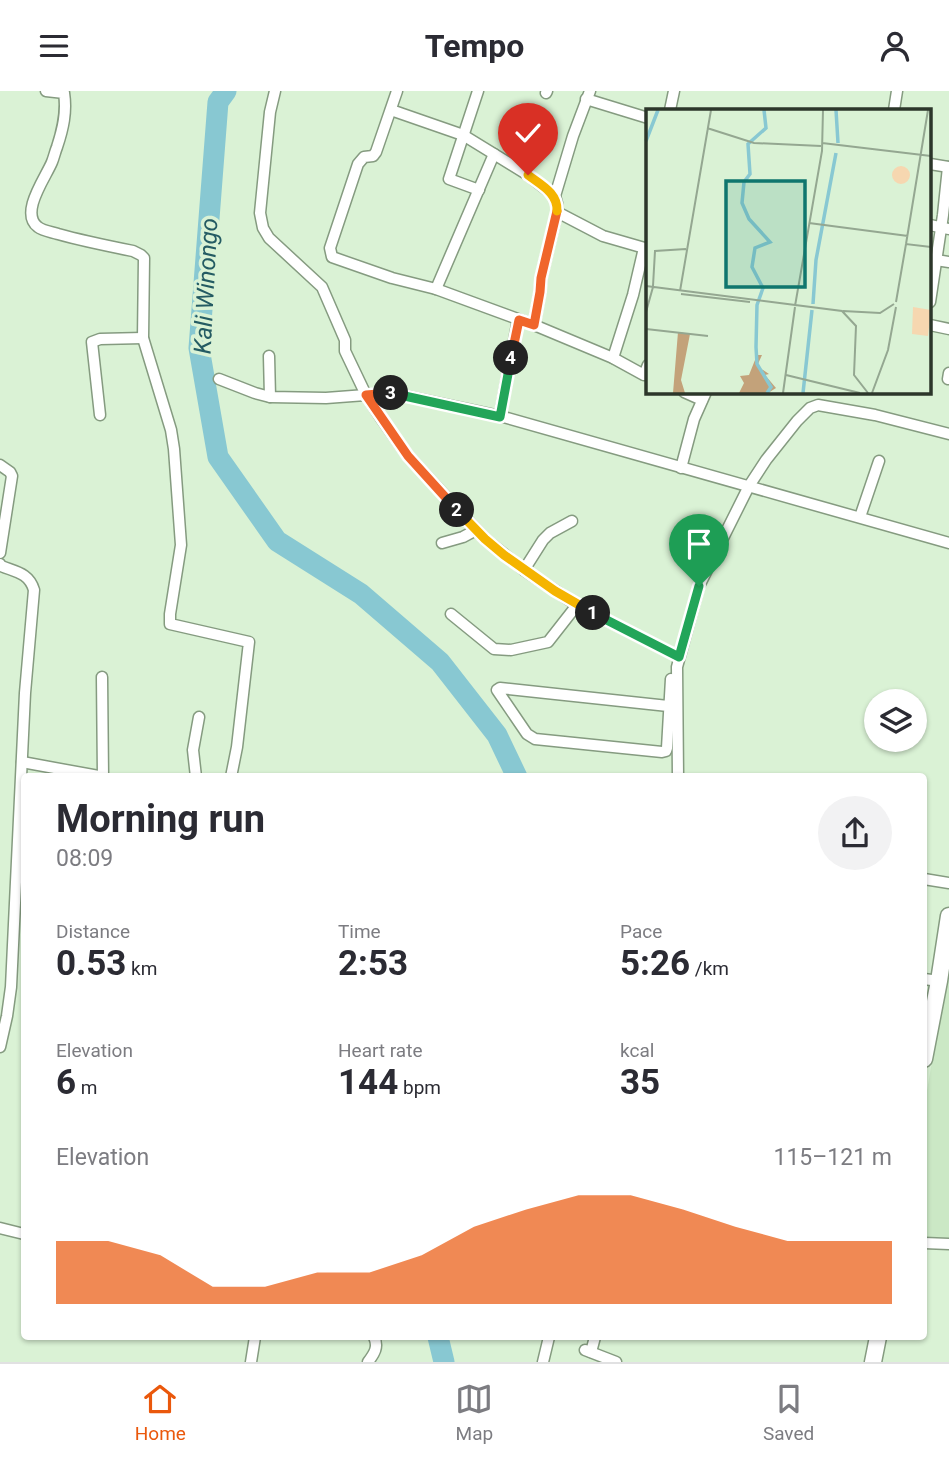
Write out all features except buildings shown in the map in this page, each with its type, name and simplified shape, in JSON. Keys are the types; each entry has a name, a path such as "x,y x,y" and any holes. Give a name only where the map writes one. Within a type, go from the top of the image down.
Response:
{"main road":[{"path":"927,1029 932,980 949,916"},
{"path":"873,1362 877,1340"}],"street":[{"path":"275,91 270,112 260,213 263,228 272,242 322,287 345,340 345,351 408,456 494,547 577,605 679,657"},
{"path":"397,91 376,152 373,156 363,157 358,164 330,251 335,258 392,278 436,289 534,325 646,372"},
{"path":"478,91 449,179 479,190"},
{"path":"670,109 674,91"},
{"path":"894,109 897,91"},
{"path":"52,92 64,93 65,115 51,164 32,204 32,219 39,228 133,251 144,260 143,338 172,430 181,545 170,624 249,642 232,773"},
{"path":"534,325 541,278 557,212 555,195 588,95 646,117"},
{"path":"391,110 463,135 555,195"},
{"path":"436,289 494,155"},
{"path":"932,288 949,167"},
{"path":"557,212 603,236 646,249 613,358"},
{"path":"936,260 949,262"},
{"path":"500,417 519,320"},
{"path":"100,415 92,342 100,339 143,338"},
{"path":"269,356 270,397"},
{"path":"219,379 270,397 326,398 392,393 500,417 949,543"},
{"path":"681,468 694,419 704,396"},
{"path":"678,773 676,676 679,657 703,578 749,486 780,441 810,408 822,405 949,434"},
{"path":"860,517 879,461"},
{"path":"0,465 12,476 0,553"},
{"path":"524,569 543,540 572,521"},
{"path":"442,543 476,530"},
{"path":"0,564 27,576 34,590 21,773"},
{"path":"451,614 495,649 511,650 548,642 577,605"},
{"path":"668,706 500,688 497,690 532,738 662,752 667,750 671,681 676,676"},
{"path":"102,677 103,773"},
{"path":"196,773 193,750 199,717"},
{"path":"22,762 81,773"},
{"path":"0,1047 11,987 21,782"},
{"path":"927,879 949,883"},
{"path":"0,939 13,942"},
{"path":"0,1228 21,1233"},
{"path":"927,1243 949,1244"},
{"path":"251,1362 255,1340"},
{"path":"368,1362 376,1349 376,1340"},
{"path":"543,1362 548,1340"},
{"path":"594,1340 588,1351 616,1362"}],"shaded area":[{"path":"949,963 949,1239 927,1238 927,1091"}],"waterway":[{"name":"Kali Winongo","path":"226,91 218,102 199,348 218,457 277,541 361,594 440,662 497,735 515,773"},
{"name":"Kali Winongo","path":"439,1340 444,1362"}],"route":[{"path":"528,175 555,195 557,212 541,278 534,325 519,320 500,417 392,393 366,395 408,456 485,539 577,605 679,657 699,586"}]}
